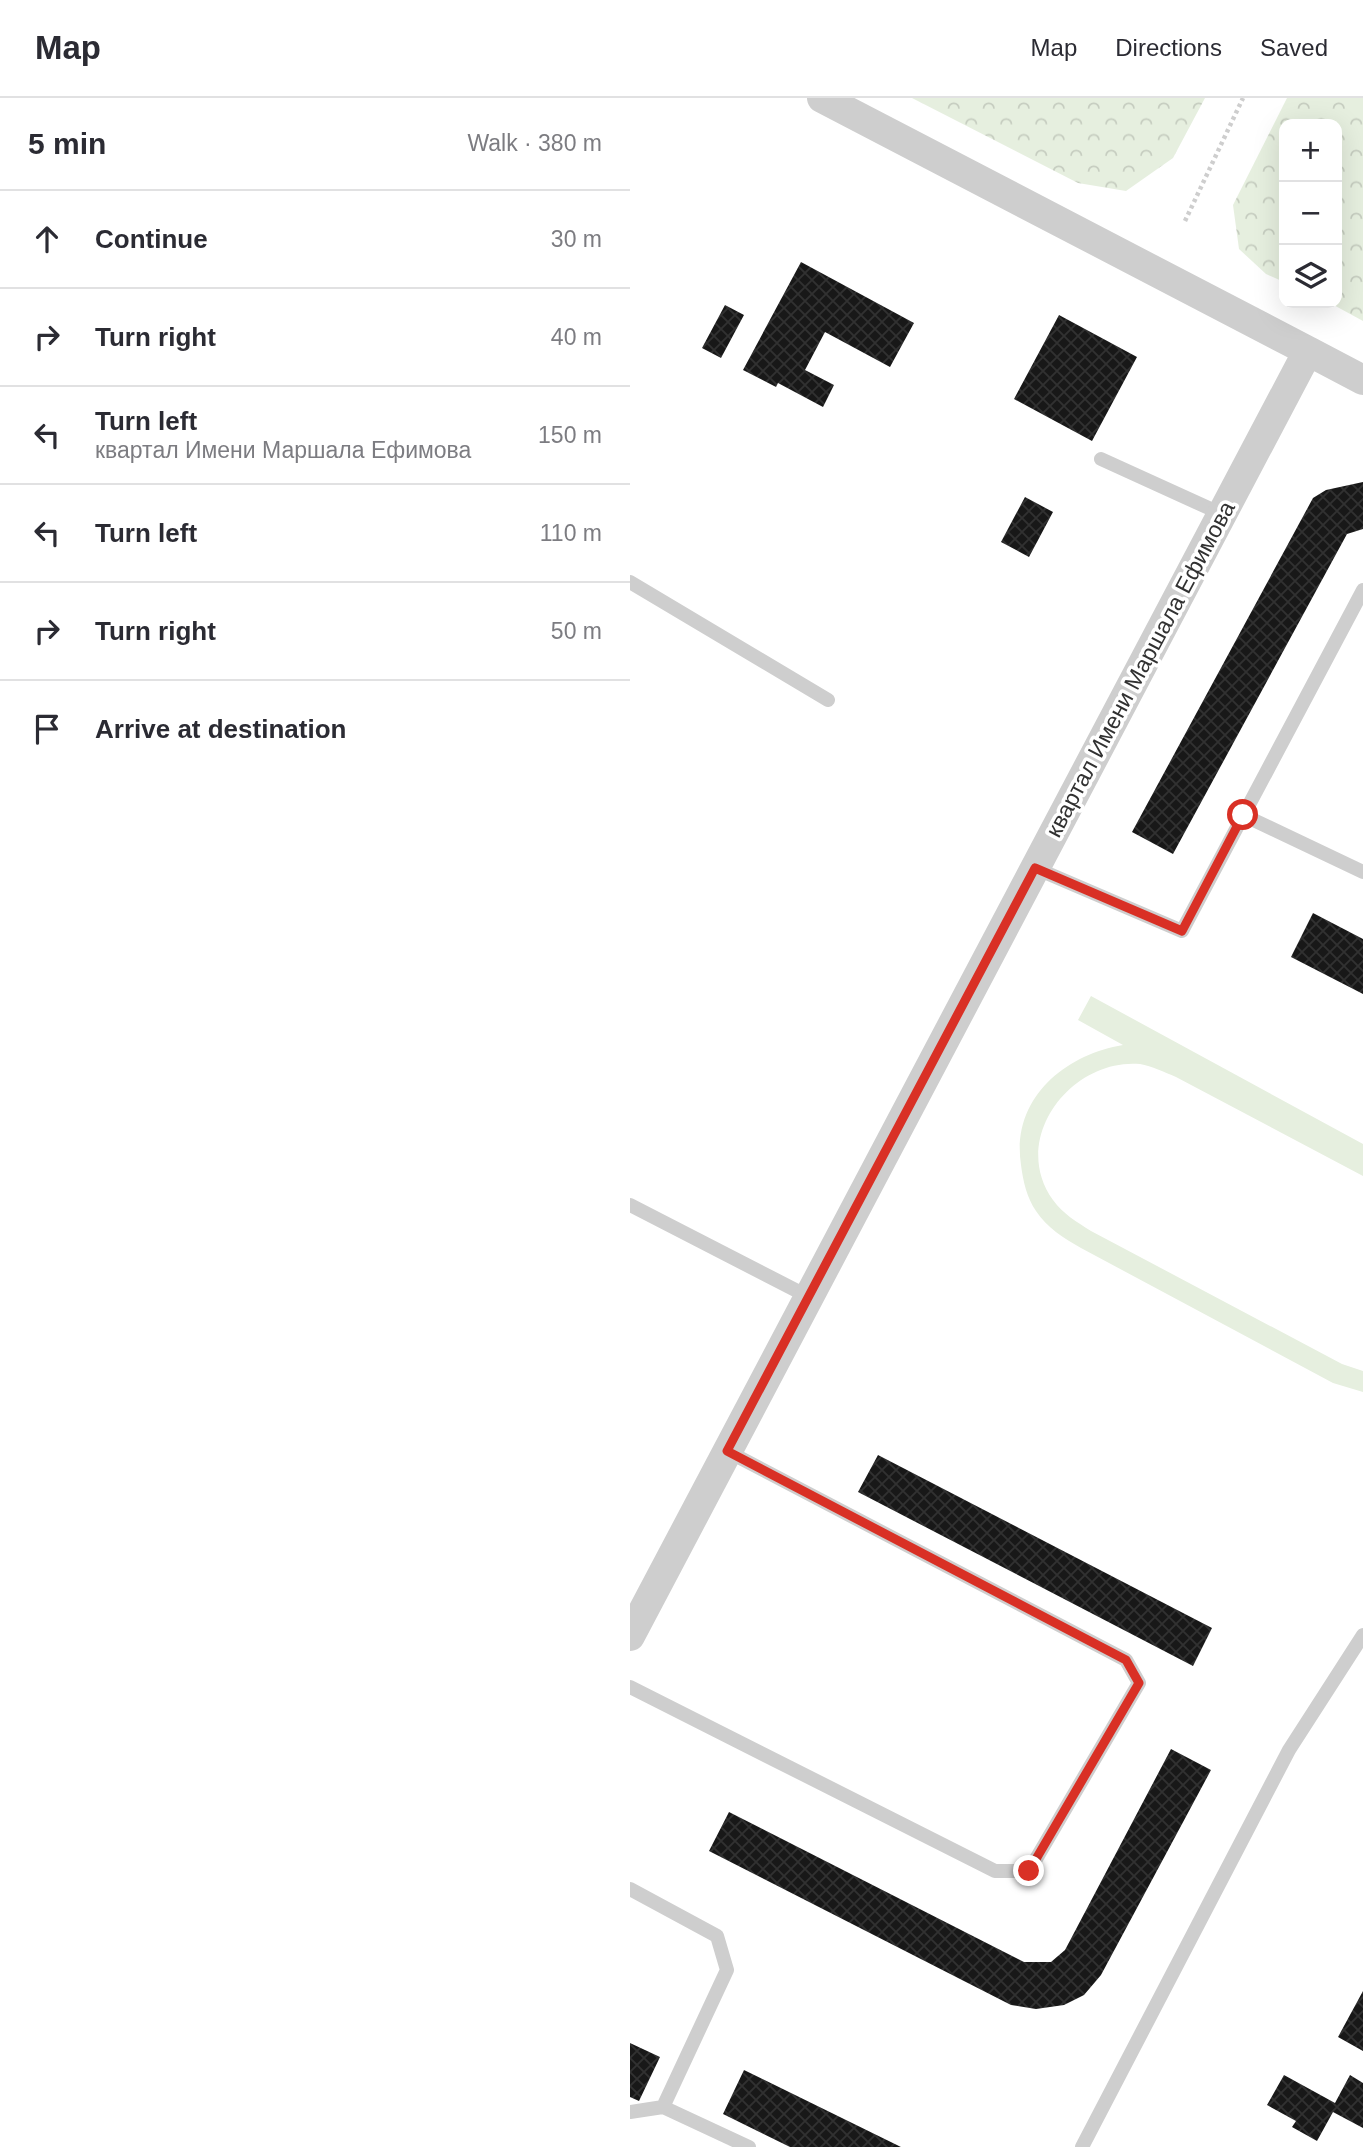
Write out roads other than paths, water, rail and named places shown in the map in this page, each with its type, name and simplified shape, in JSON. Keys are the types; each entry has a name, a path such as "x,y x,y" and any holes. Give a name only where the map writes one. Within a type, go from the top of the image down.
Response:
{"street":[{"path":"822,98 1363,380"},
{"name":"квартал Имени Маршала Ефимова","path":"630,1636 1308,351"}],"lane":[{"path":"1101,459 1222,514"},
{"path":"630,582 828,700"},
{"path":"1035,868 1182,931 1363,590"},
{"path":"1243,815 1363,872"},
{"path":"630,1205 809,1297"},
{"path":"630,1687 995,1871 1029,1871 1139,1683 1126,1660 727,1451"},
{"path":"1082,2147 1289,1750 1363,1635"},
{"path":"630,1889 717,1936 727,1970 663,2107"},
{"path":"630,2112 663,2107 749,2147"}]}
